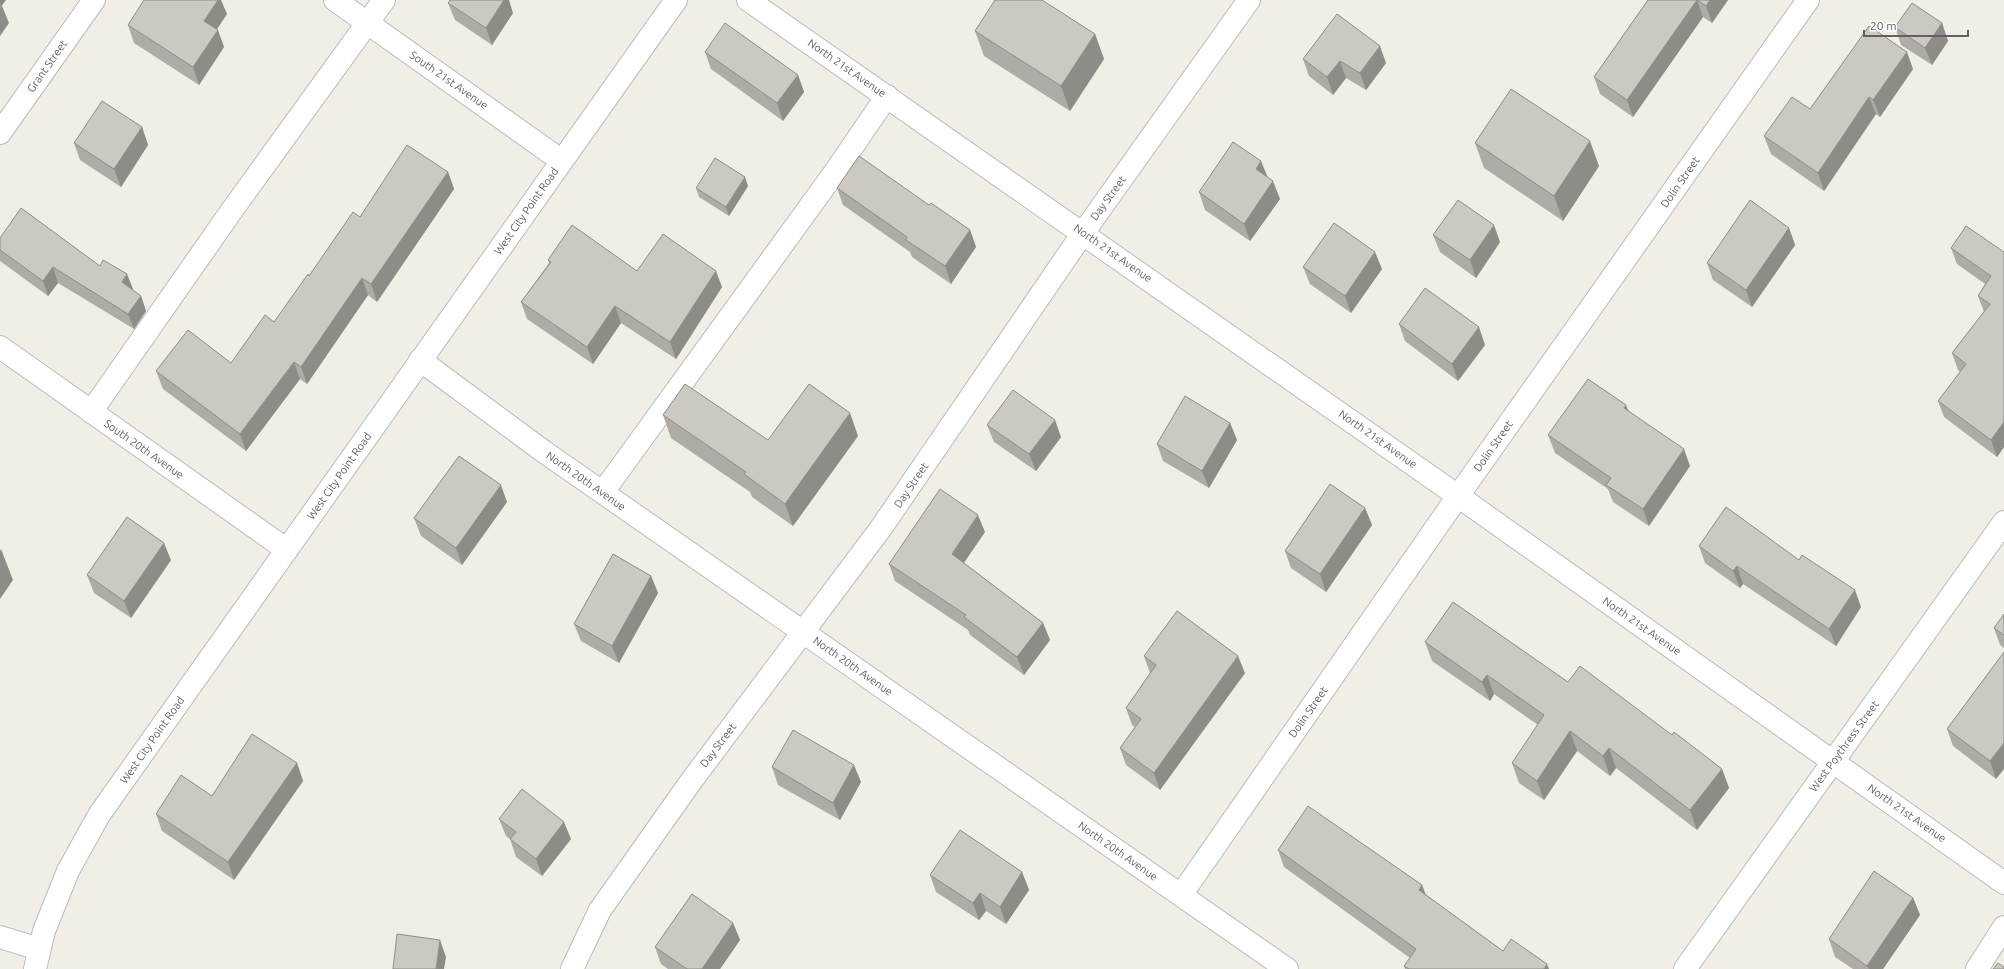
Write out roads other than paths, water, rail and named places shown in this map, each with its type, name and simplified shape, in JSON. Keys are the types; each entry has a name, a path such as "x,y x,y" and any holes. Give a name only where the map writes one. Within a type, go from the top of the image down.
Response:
{"street":[{"name":"Grant Street","path":"0,133 94,0"},
{"name":"South 21st Avenue","path":"335,0 562,161"},
{"path":"91,412 230,213 384,0"},
{"name":"West City Point Road","path":"37,959 44,931 68,871 99,815 676,0"},
{"name":"North 21st Avenue","path":"748,0 1458,496 2004,883"},
{"name":"Day Street","path":"572,969 600,910 692,780 881,528 1083,233 1250,0"},
{"name":"Dolin Street","path":"1181,895 1458,496 1808,0"},
{"path":"603,492 835,172 887,96"},
{"name":"South 20th Avenue","path":"0,347 287,550"},
{"name":"North 20th Avenue","path":"420,360 543,451 1287,969"},
{"name":"West Poythress Street","path":"1685,969 2004,522"},
{"path":"1977,969 2004,927"},
{"path":"0,938 37,959"}]}
